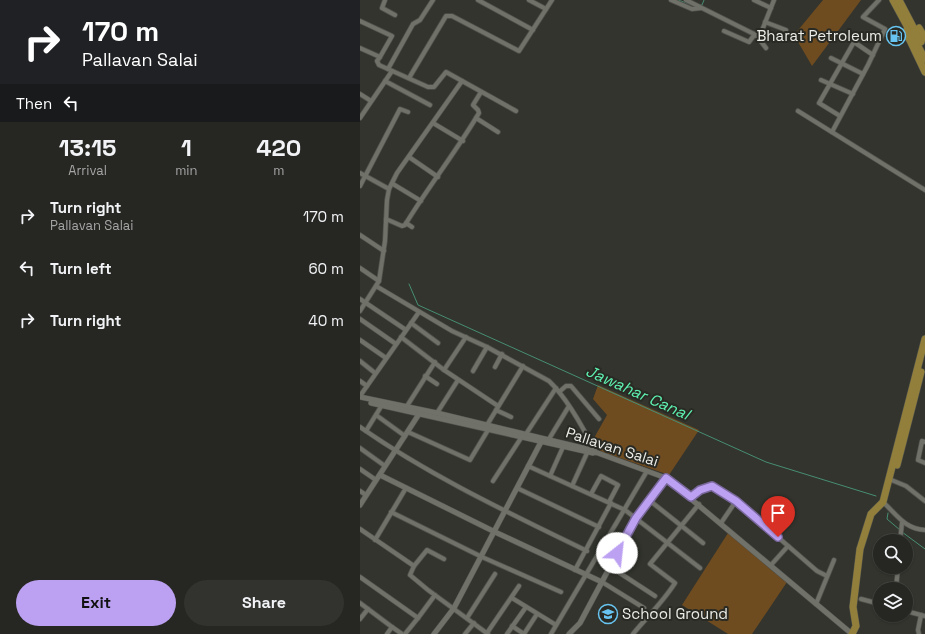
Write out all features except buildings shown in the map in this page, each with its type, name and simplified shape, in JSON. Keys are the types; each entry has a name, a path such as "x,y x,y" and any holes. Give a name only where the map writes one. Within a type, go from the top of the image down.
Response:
{"main road":[{"path":"893,0 925,49"},
{"path":"899,0 925,60"},
{"path":"910,26 918,27 925,38"},
{"path":"910,26 906,32 925,72"},
{"path":"921,371 925,339"},
{"path":"852,634 856,626 853,607 860,550 871,514 883,502 925,355"}],"street":[{"path":"385,0 382,8 395,14"},
{"path":"360,118 385,81 413,24 420,20 433,0"},
{"path":"478,0 533,30"},
{"path":"529,0 546,9"},
{"path":"409,78 446,16 452,16 519,51 552,0"},
{"path":"671,0 692,9 699,6"},
{"path":"686,0 756,34 766,48"},
{"path":"754,0 771,8"},
{"path":"724,31 749,42 756,34 761,33 774,0"},
{"path":"832,132 864,74 884,29 863,17 879,0"},
{"path":"360,20 392,36 377,63 432,88 446,72 516,111"},
{"path":"765,22 786,30"},
{"path":"840,116 819,103 854,42 873,55"},
{"path":"360,48 380,57"},
{"path":"831,58 864,74"},
{"path":"821,80 853,94"},
{"path":"385,81 430,104"},
{"path":"360,311 379,281 384,251 389,189 409,157 462,81"},
{"path":"386,219 402,226 406,223 463,141 479,112 473,105 481,92"},
{"path":"360,94 371,101"},
{"path":"360,186 400,109 408,112"},
{"path":"798,111 925,190"},
{"path":"476,118 498,132"},
{"path":"433,123 463,141"},
{"path":"409,157 438,177"},
{"path":"360,173 389,189"},
{"path":"393,184 421,201"},
{"path":"406,223 412,227"},
{"path":"360,235 384,251"},
{"path":"360,268 379,281"},
{"path":"376,286 420,312 466,337 502,354 545,379 558,390 596,453 587,453 521,438 487,428 419,414 360,398 375,373 420,312"},
{"path":"360,298 406,330"},
{"path":"360,319 396,344"},
{"path":"411,324 438,342"},
{"path":"401,337 444,370 511,417"},
{"path":"444,370 466,337"},
{"path":"360,340 386,358"},
{"path":"472,371 487,347"},
{"path":"495,367 502,354"},
{"path":"360,361 375,373"},
{"path":"407,406 435,362"},
{"path":"376,416 407,434 470,460 497,408 523,366"},
{"path":"425,376 437,384"},
{"path":"437,413 458,380"},
{"path":"360,381 367,386"},
{"path":"526,434 558,390 566,386 571,386 599,419"},
{"name":"Pallavan Salai","path":"360,398 407,406 437,413 487,428 526,434 549,440 596,453 666,478 691,497 852,634"},
{"path":"366,431 382,405"},
{"path":"549,440 569,406"},
{"path":"360,505 419,414"},
{"path":"360,427 394,451 505,511 586,550"},
{"path":"493,481 521,438"},
{"path":"925,442 922,441 918,460 925,463"},
{"path":"434,634 454,608 541,442"},
{"path":"550,476 563,447"},
{"path":"360,448 385,466"},
{"path":"572,486 587,453"},
{"path":"528,466 625,510 700,568"},
{"path":"360,470 376,480"},
{"path":"551,634 647,471"},
{"path":"380,475 586,576 602,582 644,608"},
{"path":"575,570 599,527 618,485 601,476 591,494"},
{"path":"569,634 580,623 609,566 636,518 666,478"},
{"path":"889,482 906,486 925,501"},
{"path":"691,497 700,490 712,486 736,501 817,571 827,576"},
{"path":"374,540 406,488"},
{"path":"517,488 599,527"},
{"path":"360,491 366,495"},
{"path":"649,500 703,543"},
{"path":"721,523 736,501"},
{"path":"883,502 902,523 915,530 925,530"},
{"path":"633,634 654,608 664,600 675,583 650,564 699,504"},
{"path":"391,512 482,557 561,592"},
{"path":"901,534 902,523"},
{"path":"360,529 414,566"},
{"path":"771,565 788,546"},
{"path":"444,559 427,550 414,566 410,575 487,634 519,586"},
{"path":"816,604 834,560"},
{"path":"609,566 655,596"},
{"path":"467,618 495,574"},
{"path":"360,577 418,618"},
{"path":"405,634 435,595"},
{"path":"512,598 556,625"},
{"path":"861,600 873,603"},
{"path":"360,603 402,634"},
{"path":"507,634 526,607"},
{"path":"360,619 368,609"},
{"path":"913,613 923,615 918,630 919,634"},
{"path":"512,626 524,634 537,614"},
{"path":"466,634 474,623"},
{"path":"387,634 392,627"}],"shaded area":[{"path":"823,0 861,0 812,66 794,35"},
{"path":"598,385 699,430 669,475 600,451 594,438 607,415 593,399"},
{"path":"728,533 787,582 752,634 728,634 682,605"}],"waterway":[{"path":"678,0 695,6"},
{"path":"700,5 702,5 704,0"},
{"name":"Jawahar Canal","path":"409,284 418,305 766,462 876,496"},
{"name":"Jawahar Canal","path":"888,513 887,519 900,530"},
{"name":"Jawahar Canal","path":"902,532 925,549"}],"place":[{"name":"Bharat Petroleum","path":"896,36"},
{"name":"School Ground","path":"608,614"}],"route":[{"path":"617,553 636,518 666,478 691,497 700,490 712,486 736,501 778,537"}]}
